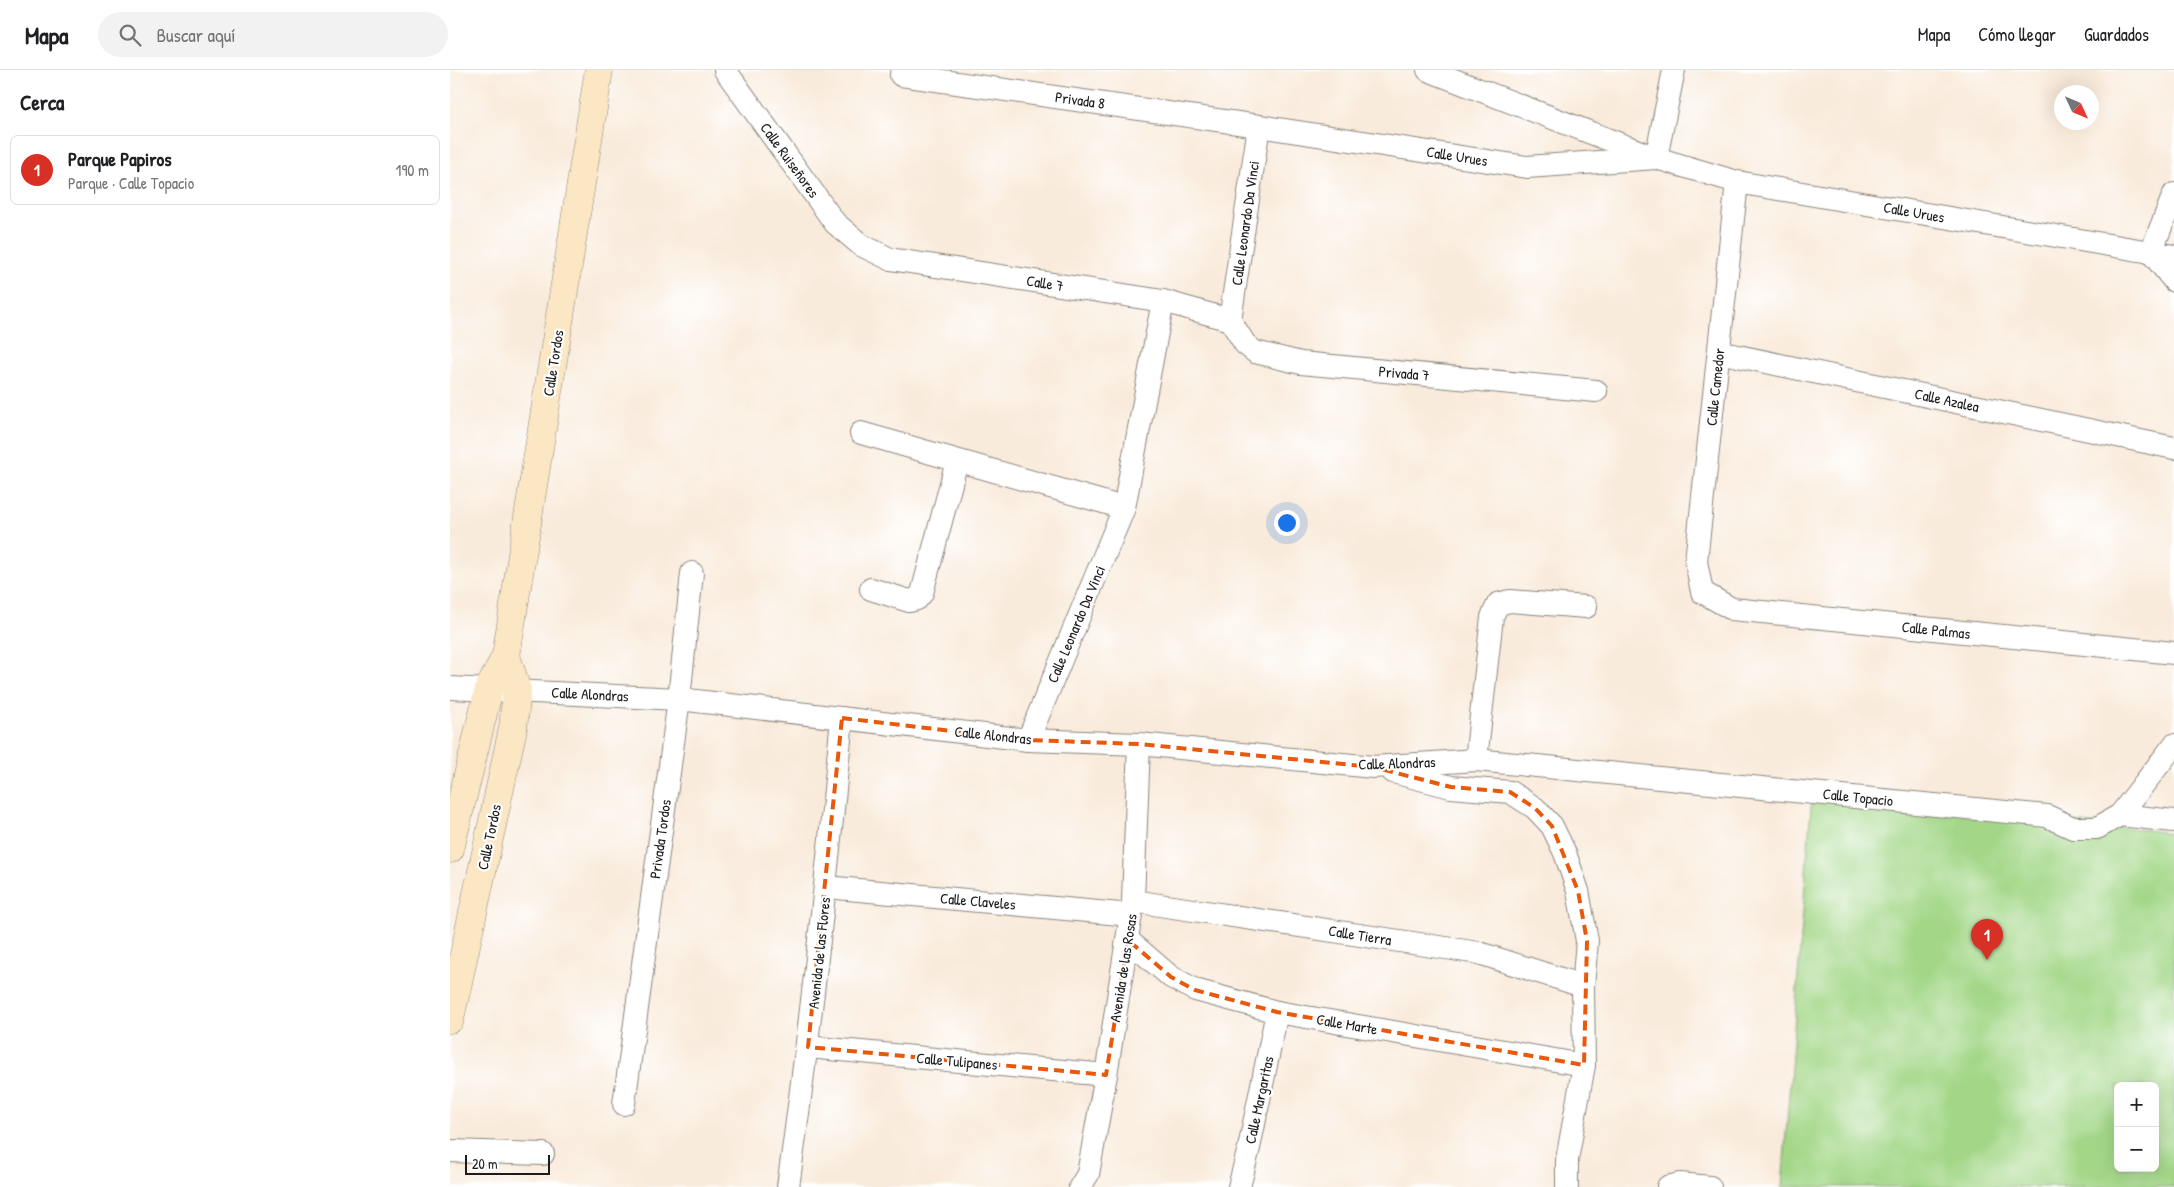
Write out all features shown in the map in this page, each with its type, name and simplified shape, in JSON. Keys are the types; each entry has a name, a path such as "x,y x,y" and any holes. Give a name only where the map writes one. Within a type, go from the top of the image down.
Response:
{"street":[{"name":"Calle Tordos","path":"450,849 489,689 506,656 599,70"},
{"name":"Calle Ruiseñores","path":"725,70 835,222 860,245"},
{"name":"Calle Urues","path":"1428,70 1656,158 1737,182 2174,256"},
{"path":"1656,158 1674,70"},
{"name":"Privada 8","path":"902,75 1259,126"},
{"name":"Calle Urues","path":"1259,126 1527,167 1656,158"},
{"name":"Calle Leonardo Da Vinci","path":"1230,320 1259,126"},
{"name":"Calle Camedor","path":"1702,592 1696,561 1737,182"},
{"path":"2174,194 2151,252 2174,282"},
{"name":"Calle 7","path":"860,245 890,258 1163,301 1230,320"},
{"name":"Calle Leonardo Da Vinci","path":"1028,740 1124,508 1163,301"},
{"name":"Privada 7","path":"1230,320 1245,344 1255,352 1301,363 1596,391"},
{"name":"Calle Azalea","path":"1720,352 2174,448"},
{"path":"861,433 1124,508"},
{"path":"870,589 909,601 917,599 922,592 957,461"},
{"name":"Privada Tordos","path":"624,1104 679,699 692,573"},
{"name":"Calle Palmas","path":"1702,592 1732,609 2174,653"},
{"path":"1476,760 1492,617 1498,604 1510,601 1586,607"},
{"name":"Calle Tordos","path":"450,1019 513,728 517,690 506,656"},
{"name":"Calle Alondras","path":"450,688 679,699 1028,740 1140,744 1373,766 1476,760 1537,765"},
{"name":"Avenida de las Flores","path":"788,1187 808,1047 842,718"},
{"name":"Avenida de las Rosas","path":"1080,1187 1088,1174 1128,940 1132,908 1140,744"},
{"path":"2120,815 2174,745"},
{"name":"Calle Topacio","path":"1537,765 2047,816 2073,828 2097,828 2120,815"},
{"path":"1373,766 1451,787 1510,792 1535,808 1552,826 1565,853 1578,891 1587,941 1583,986 1584,1065 1567,1160 1567,1187"},
{"path":"2120,815 2174,821"},
{"name":"Calle Claveles","path":"826,887 1132,908"},
{"name":"Calle Tierra","path":"1132,908 1479,953 1583,986"},
{"name":"Calle Marte","path":"1128,940 1171,977 1195,990 1277,1012 1584,1065"},
{"name":"Calle Margaritas","path":"1239,1187 1277,1012"},
{"name":"Calle Tulipanes","path":"808,1047 1106,1075"},
{"path":"450,1151 543,1154"},
{"path":"1668,1187 1680,1184 1710,1187"}],"highlighted area":[{"path":"842,718 1028,740 1139,744 1373,767 1451,787 1510,792 1535,808 1552,826 1578,891 1587,941 1584,1065 1277,1012 1195,990 1171,977 1128,940 1106,1075 808,1047"}],"green space":[{"path":"1812,793 2174,833 2174,1187 1782,1187"}],"place":[{"name":"Parque Papiros","path":"1987,960"}]}
